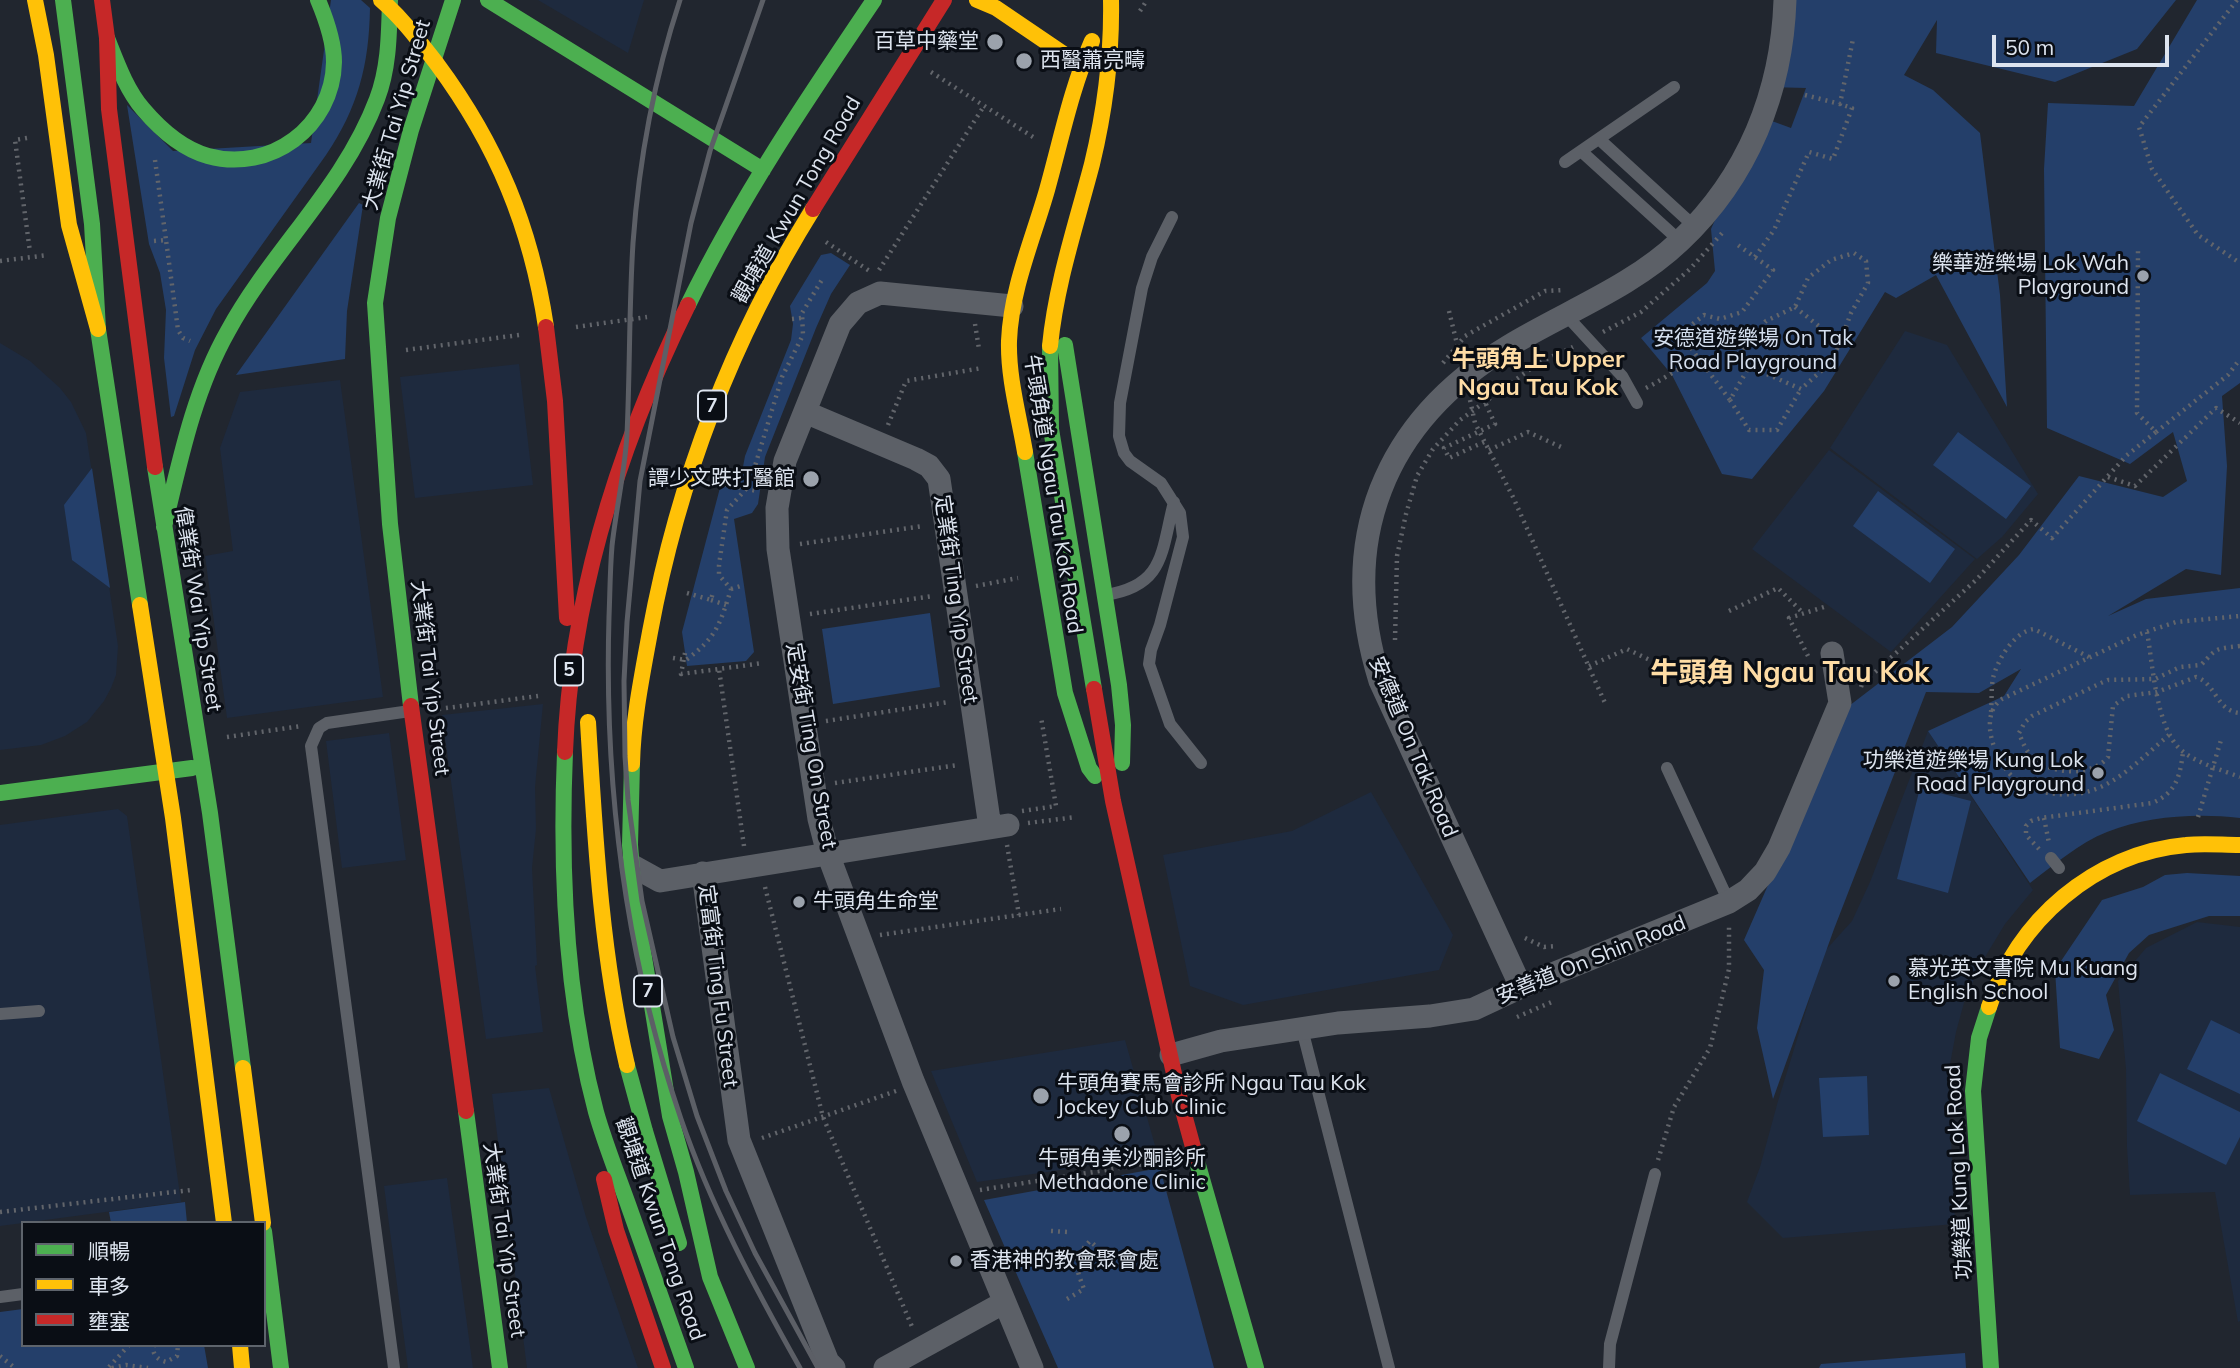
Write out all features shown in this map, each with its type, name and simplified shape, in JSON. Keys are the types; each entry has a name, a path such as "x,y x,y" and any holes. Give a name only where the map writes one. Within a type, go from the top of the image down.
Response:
{"main road":[{"path":"35,0 46,55 69,225 98,329"},
{"path":"63,0 92,224 98,329 176,843 224,1221"},
{"name":"偉業街 Wai Yip Street","path":"102,0 107,38 109,108 164,527 210,813 263,1221"},
{"path":"107,38 134,97 152,119 197,152 210,157 250,160 288,146 301,137 320,114 328,97 332,81 333,49 330,32 318,0"},
{"name":"5","path":"381,0 423,47 481,130 502,170 521,222 537,279 547,329 560,453 572,792 581,902"},
{"path":"164,527 206,375 229,330 356,148 376,107 390,46 390,0"},
{"name":"大業街 Tai Yip Street","path":"453,0 388,218 375,303 390,524 412,711 500,1368"},
{"path":"488,0 763,170"},
{"name":"觀塘道 Kwun Tong Road","path":"663,1368 612,1215 572,976 565,883 564,787 566,717 573,653 587,584 607,509 657,373 698,284 763,170 874,0"},
{"name":"觀塘道 Kwun Tong Road","path":"747,1368 710,1277 670,1116 640,944 631,865 632,748 644,657 669,542 697,448 736,350 785,254 944,0"},
{"path":"929,23 954,6 976,0 996,8 1080,65"},
{"name":"牛頭角道 Ngau Tau Kok Road","path":"1111,0 1112,37 1100,132 1058,291 1049,356 1051,429 1113,800 1179,1096 1256,1368"},
{"name":"牛頭角道 Ngau Tau Kok Road","path":"1113,800 1089,768 1065,694 1008,341 1012,306 1048,187 1087,37 1117,0"},
{"path":"432,26 453,54"},
{"name":"牛頭角道 Ngau Tau Kok Road","path":"1048,187 1048,232"},
{"name":"牛頭角道 Ngau Tau Kok Road","path":"1051,256 1119,685 1123,725 1122,766 1113,800"},
{"name":"5","path":"582,542 582,614 597,865 617,1014 642,1123 684,1257"},
{"path":"0,793 202,767"},
{"name":"功樂道 Kung Lok Road","path":"1991,1368 1973,1091 1976,1046 1984,1013 1996,982 2018,943 2048,909 2102,870 2166,848 2210,843 2240,845"},
{"name":"觀塘道 Kwun Tong Road","path":"594,1103 686,1368"},
{"name":"觀塘道 Kwun Tong Road","path":"686,1172 707,1209 719,1247"},
{"path":"266,1247 281,1368"},
{"path":"240,1347 243,1368"}],"street":[{"name":"安德道 On Tak Road","path":"1521,988 1380,681 1371,654 1363,574 1365,549 1378,497 1387,474 1412,430 1440,398 1480,364 1642,271 1687,234 1730,181 1762,119 1779,62 1785,0"},
{"name":"定安街 Ting On Street","path":"1012,306 880,293 858,303 840,324 785,461 776,518 778,549 819,819 828,854 913,1081 1032,1368"},
{"name":"定業街 Ting Yip Street","path":"805,412 916,459 929,466 939,479 1005,829"},
{"name":"安善道 On Shin Road","path":"1171,1055 1220,1041 1338,1023 1430,1016 1474,1009 1521,988 1729,912 1765,873 1779,848 1840,703 1822,658"},
{"name":"定富街 Ting Fu Street","path":"834,1368 828,1362 739,1140 703,873 1005,829"},
{"path":"631,865 660,881 703,873"},
{"path":"885,1368 1003,1303"}],"lane":[{"path":"1565,162 1674,87"},
{"path":"1599,139 1687,234"},
{"path":"1581,151 1687,234"},
{"path":"1172,218 1152,257 1142,288 1133,325 1118,421 1124,453 1130,461 1160,483 1180,513 1183,537 1160,625 1150,650 1149,664 1170,724 1201,763"},
{"path":"1565,314 1622,376 1635,399"},
{"path":"1105,595 1135,589 1153,573 1158,564 1174,502"},
{"path":"394,1368 311,756 313,737 327,723 412,711"},
{"path":"1667,768 1729,912"},
{"path":"0,1014 39,1011"},
{"path":"1302,1029 1389,1368"},
{"path":"1609,1368 1610,1344 1655,1174"},
{"path":"0,1297 21,1294"}],"path":[{"path":"1136,20 1147,0"},
{"path":"2236,0 2140,128 2152,169 2198,235 2240,263"},
{"path":"1840,104 1853,39"},
{"path":"928,70 1034,138"},
{"path":"1755,257 1774,230 1809,152 1833,159 1852,108 1805,95"},
{"path":"821,239 876,274 984,106"},
{"path":"15,140 30,252"},
{"path":"1395,649 1397,556 1417,476 1433,449 1460,420 1539,362 1641,312 1690,269 1728,225"},
{"path":"1734,359 1766,321 1795,307 1808,278 1832,260 1854,253 1866,261 1868,282 1851,313 1830,363 1801,389 1777,430 1749,429 1681,333 1704,315 1720,319 1741,312 1773,270 1735,243"},
{"path":"2138,250 2137,412 2156,432"},
{"path":"0,261 43,256"},
{"path":"731,589 719,575 727,510 746,489 782,377 803,335 802,313 823,278"},
{"path":"1436,372 1465,336 1545,291 1571,289"},
{"path":"1795,307 1840,342"},
{"path":"792,319 802,317"},
{"path":"1635,399 1698,358 1734,359 1801,389"},
{"path":"1862,684 1976,580 2031,520 2052,538 2126,456 2228,375 2240,359"},
{"path":"1730,400 1750,365"},
{"path":"887,429 906,381 982,368"},
{"path":"1485,402 1495,424 1444,448 1449,458 1485,442"},
{"path":"2108,477 2135,486 2216,408 2240,423"},
{"path":"1475,424 1513,498 1605,703"},
{"path":"1489,450 1528,432 1561,447"},
{"path":"713,482 758,492"},
{"path":"796,545 931,525"},
{"path":"969,587 1018,578"},
{"path":"731,589 744,586"},
{"path":"1729,611 1778,588 1804,614"},
{"path":"672,658 684,660 706,645 719,626 731,589"},
{"path":"684,592 726,605"},
{"path":"711,600 713,592"},
{"path":"804,615 941,594"},
{"path":"1822,658 1789,618 1824,607"},
{"path":"1991,716 1996,703 2002,699 2147,632 2176,622 2240,615"},
{"path":"2090,658 2034,629 2022,632 2015,638 1999,664 1993,680 1990,728 1993,744 2004,767 2015,779 2028,787 2050,792 2087,792 2116,778 2169,735"},
{"path":"2147,632 2162,717 2169,735 2183,752 2240,777"},
{"path":"2240,646 2217,648 2201,665 2180,667 2155,680 2101,682 2032,716 2021,727 2021,740 2033,759 2044,765 2059,770 2093,768 2104,763 2109,757 2113,706 2127,696 2157,692 2196,677 2209,684 2224,707 2240,713"},
{"path":"1589,666 1627,649 1660,665"},
{"path":"685,653 681,674 763,663"},
{"path":"719,669 745,853"},
{"path":"438,709 545,695"},
{"path":"821,722 957,701"},
{"path":"225,738 327,723"},
{"path":"2198,821 2221,740"},
{"path":"2044,818 2055,863 2032,844 2026,835 2026,827 2031,821 2044,818 2152,803 2164,798 2179,780 2183,752"},
{"path":"831,783 966,764"},
{"path":"1019,915 1005,829 1076,817"},
{"path":"763,880 823,1117 915,1336"},
{"path":"876,936 1061,909"},
{"path":"1655,1174 1674,1107 1710,1048 1729,969 1729,912"},
{"path":"1521,935 1544,947 1565,944"},
{"path":"756,1140 897,1090"},
{"path":"976,1191 1163,1161"},
{"path":"0,1212 220,1186"},
{"path":"1051,1231 1068,1232"},
{"path":"1066,1299 1084,1289 1076,1267 1077,1255 1090,1241 1112,1261"},
{"path":"110,1368 127,1347"},
{"path":"154,1347 155,1355 166,1362 177,1356 178,1347"},
{"path":"0,1356 15,1368"},
{"path":"110,1368 126,1365 148,1368"}],"shaded area":[{"path":"538,0 644,0 628,53"},
{"path":"1905,331 1947,345 2038,494 2002,537 1977,559 1830,448"},
{"path":"0,343 30,361 60,388 71,402 86,433 118,646 116,675 111,688 87,722 65,736 41,745 0,750"},
{"path":"519,364 533,485 415,498 400,377"},
{"path":"340,380 383,697 227,718 205,556 233,551 220,448 240,392"},
{"path":"1829,450 1975,559 1891,652 1752,549"},
{"path":"543,704 535,787 536,829 532,868 535,966 543,1032 486,1039 442,715"},
{"name":"慕光英文書院 Mu Kuang English School","path":"1928,731 2033,890 2005,924 1982,962 1965,999 1956,1032 1948,1075 1955,1224 1783,1238 1747,1202 1760,1167 1824,952 1852,921 1870,882"},
{"path":"389,733 406,860 342,868 326,741"},
{"path":"1371,792 1453,935 1439,970 1243,1005 1190,986 1163,855 1292,831"},
{"path":"118,809 127,816 181,1202 21,1221 21,1223 0,1226 0,825"},
{"path":"2197,922 2240,927 2238,1322 2215,1192 2130,1195 2126,1069 2118,981 2146,948"},
{"name":"牛頭角賽馬會診所 Ngau Tau Kok Jockey Club Clinic","path":"1125,1040 1158,1156 977,1182 931,1071"},
{"path":"549,1088 586,1217 638,1368 527,1368 492,1094"},
{"path":"447,1178 473,1368 408,1368 384,1186"}],"green space":[{"path":"331,0 361,0 370,8 364,67 354,103 326,155 216,309 195,350 174,416 171,417 164,358 166,310 160,273 149,244 127,105 173,151 311,143"},
{"name":"安德道遊樂場 On Tak Road Playground","path":"1787,0 2176,0 2137,49 2055,82 1936,53 1937,20 1904,75 1933,90 1980,133 2000,295 2007,407 1936,275 1896,298 1885,292 1824,391 1752,479 1722,474 1672,375 1641,338 1707,283 1715,271 1711,229 1761,117 1791,128 1806,88 1768,87"},
{"path":"2197,0 2240,0 2240,383 2222,396 2227,466 2221,575 2186,569 2108,616 2146,599 2240,588 2240,818 2172,817 2139,822 2107,832 2087,842 2030,883 1928,731 2004,696 2021,669 1979,693 1926,692 1834,929 1773,1099 1757,1028 1764,970 1744,940 1845,709 1952,627 2019,555 2079,476 2163,497 2187,481 2173,432 2130,464 2047,428 2044,169 2048,103 2134,106"},
{"path":"359,203 363,205 347,311 345,359 236,375"},
{"path":"831,253 850,265 831,294 765,457 758,504 752,513 734,519 754,652 746,661 687,666 682,632 721,484 723,480 740,483 745,456 791,340 793,324 790,306 821,255"},
{"path":"1958,432 2031,486 2006,519 1933,465"},
{"path":"92,468 110,588 72,560 64,505"},
{"path":"1878,491 1955,549 1930,583 1853,526"},
{"path":"930,613 940,687 833,704 822,629"},
{"path":"1920,788 1971,801 1948,893 1897,879"},
{"path":"2187,873 2240,876 2240,916 2209,916 2149,935 2129,953 2106,995 2114,1030 2099,1059 2060,1048 2055,970 2102,900 2143,887 2165,875"},
{"path":"2211,1020 2240,1034 2240,1094 2187,1069"},
{"path":"2160,1073 2240,1112 2240,1137 2226,1165 2137,1121"},
{"path":"1867,1076 1869,1135 1823,1137 1819,1078"},
{"path":"1160,1168 1214,1368 1058,1368 984,1200"},
{"path":"185,1202 187,1221 111,1221 109,1212"},
{"path":"21,1309 21,1347 204,1347 208,1368 0,1368 0,1312"},
{"path":"1965,1353 1966,1368 1819,1368 1821,1364"}],"railway":[{"path":"680,0 649,120 633,243 627,434 610,581 608,680 615,808 622,871 646,996 681,1119 735,1246 800,1368"},
{"path":"763,0 710,151 691,223 640,481 627,622 624,681 625,756 628,800 642,901 673,1037 697,1116 726,1191 755,1253 818,1368"}],"traffic: fast":[{"path":"63,0 92,224 98,329 140,605"},
{"path":"107,38 132,93 164,131 190,149 208,156 231,160 254,158 275,151 294,140 310,125 323,106 331,85 334,54 327,22 318,0"},
{"path":"164,527 189,426 216,354 246,301 346,161 377,99 386,63 390,0"},
{"path":"411,706 390,524 375,303 388,218 411,130 453,0"},
{"path":"488,0 763,170"},
{"path":"688,305 752,188 874,0"},
{"path":"1065,345 1119,685 1123,725 1122,763"},
{"path":"1050,346 1051,429 1094,689"},
{"path":"1025,452 1065,693 1089,768 1095,776"},
{"path":"155,467 210,813 243,1068"},
{"path":"565,752 564,888 577,1024 603,1136 686,1368"},
{"path":"632,764 630,845 634,896 670,1116 710,1277 747,1368"},
{"path":"0,793 192,768"},
{"path":"1989,1007 1979,1038 1973,1091 1991,1368"},
{"path":"627,1065 679,1243"},
{"path":"466,1111 500,1368"},
{"path":"1196,1158 1256,1368"},
{"path":"266,1247 281,1368"}],"traffic: slow":[{"path":"35,0 46,55 69,225 98,329"},
{"path":"381,0 404,23 437,64 494,156 521,221 546,327"},
{"path":"977,0 996,8 1080,65"},
{"path":"1050,346 1062,277 1101,123 1109,62 1111,0"},
{"path":"1025,452 1010,369 1009,341 1014,302 1072,96 1092,41"},
{"path":"632,764 636,714 650,632 676,520 693,466 733,360 784,258 813,209"},
{"path":"140,605 173,818 224,1221"},
{"path":"588,722 605,938 627,1065"},
{"path":"1989,1007 2001,976 2018,947 2039,920 2091,877 2121,862 2153,851 2193,844 2240,845"},
{"path":"243,1068 263,1221"},
{"path":"240,1347 242,1368"}],"traffic: jam":[{"path":"102,0 107,38 109,109 155,467"},
{"path":"813,209 944,0"},
{"path":"565,752 577,636 603,522 641,412 688,305"},
{"path":"546,327 555,401 567,618"},
{"path":"1094,689 1113,801 1179,1096 1196,1158"},
{"path":"411,706 466,1111"},
{"path":"604,1179 616,1230 663,1368"}],"place":[{"name":"百草中藥堂","path":"995,42"},
{"name":"西醫蕭亮疇","path":"1024,61"},
{"name":"樂華遊樂場 Lok Wah Playground","path":"2143,276"},
{"name":"譚少文跌打醫館","path":"811,479"},
{"name":"功樂道遊樂場 Kung Lok Road Playground","path":"2098,773"},
{"name":"牛頭角生命堂","path":"799,902"},
{"name":"慕光英文書院 Mu Kuang English School","path":"1894,981"},
{"name":"牛頭角賽馬會診所 Ngau Tau Kok Jockey Club Clinic","path":"1041,1096"},
{"name":"牛頭角美沙酮診所 Methadone Clinic","path":"1122,1134"},
{"name":"香港神的教會聚會處","path":"956,1261"}],"district":[{"name":"牛頭角上 Upper Ngau Tau Kok","path":"1538,374"},
{"name":"牛頭角 Ngau Tau Kok","path":"1790,674"}]}
